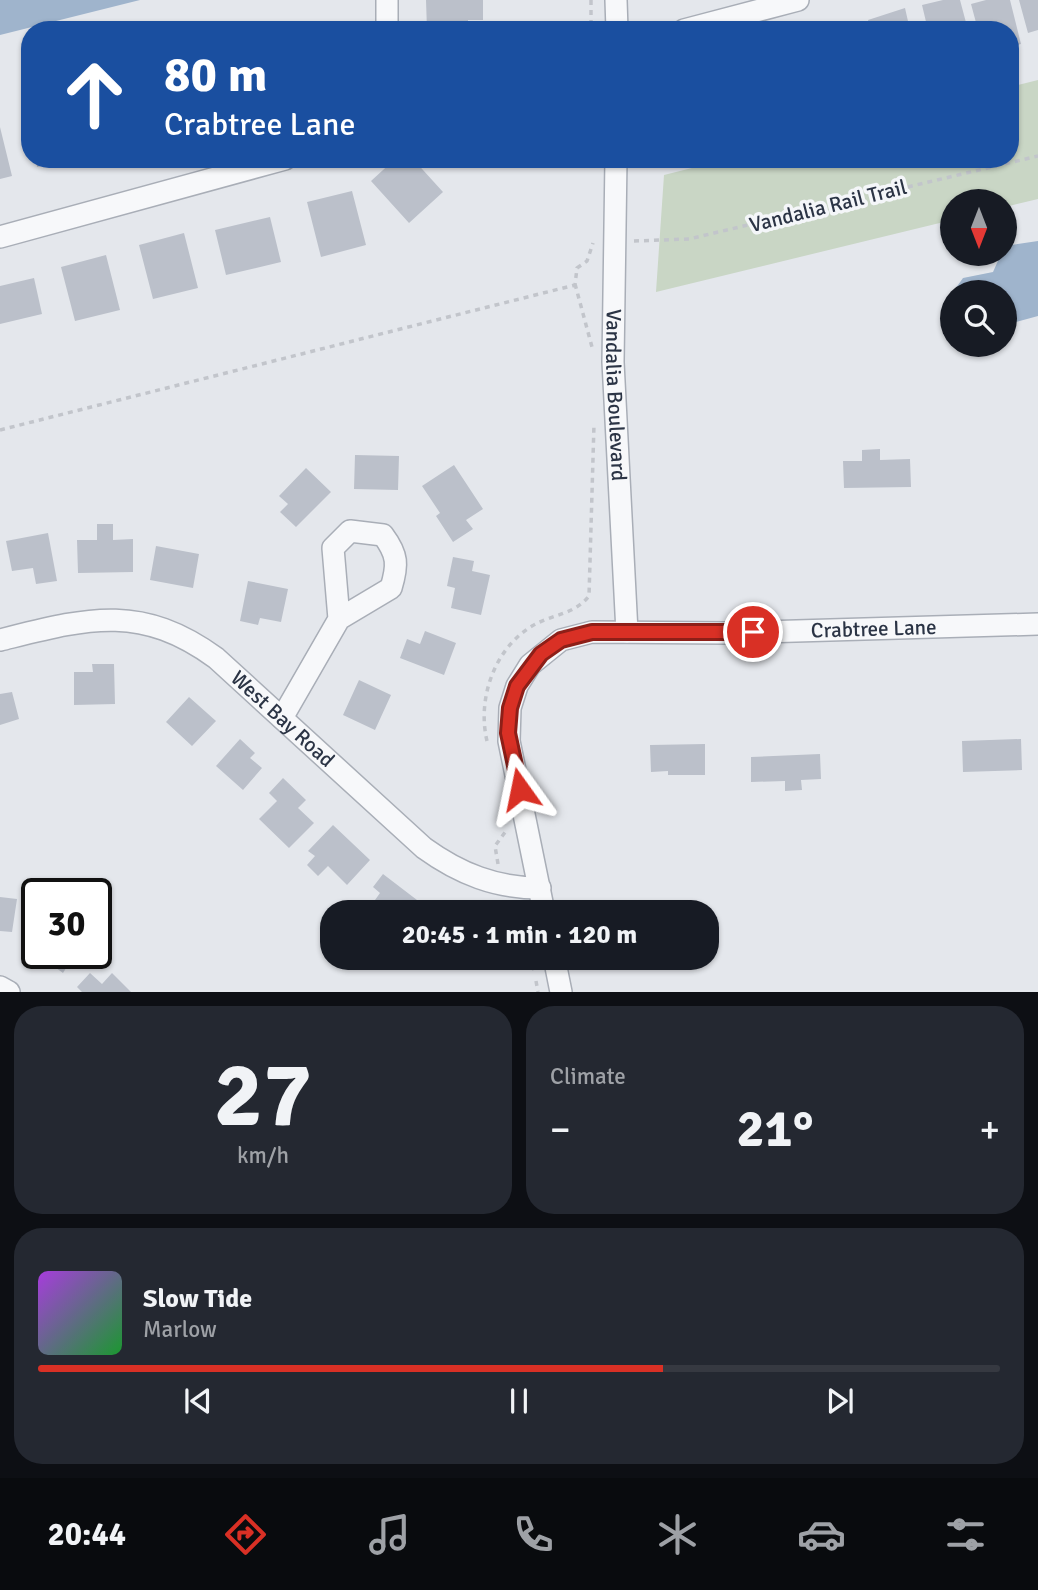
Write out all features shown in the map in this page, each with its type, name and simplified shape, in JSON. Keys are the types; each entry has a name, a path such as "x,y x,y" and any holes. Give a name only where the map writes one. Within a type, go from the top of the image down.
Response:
{"street":[{"path":"387,0 387,21"},
{"path":"617,0 617,21"},
{"path":"718,21 798,0"},
{"path":"0,237 252,168"},
{"name":"Vandalia Boulevard","path":"615,168 605,241 626,632"},
{"path":"282,718 339,619"},
{"name":"West Bay Road","path":"0,640 79,620 137,620 165,628 192,641 282,718 424,848 472,877 499,884 540,888"},
{"name":"Crabtree Lane","path":"542,900 508,733 510,708 517,686 530,665 561,640 592,632 727,633 1038,624"},
{"path":"557,970 561,992"},
{"path":"0,988 9,992"}],"path":[{"path":"590,0 591,21"},
{"name":"Vandalia Rail Trail","path":"1019,161 1038,156"},
{"name":"Vandalia Rail Trail","path":"605,241 689,239 988,168"},
{"path":"592,350 575,285 577,268 605,241"},
{"path":"0,430 575,285"},
{"path":"489,749 483,724 487,689 505,649 533,626 580,608 589,596 594,418"},
{"path":"499,884 495,846 506,833 505,822"},
{"path":"534,970 538,992"}],"green space":[{"path":"1038,80 1038,199 1017,204 1017,189 940,189 940,223 656,292 664,175 692,168 1019,168 1019,85"}],"water":[{"path":"0,0 140,0 56,21 21,21 21,30 0,35"},
{"path":"1038,241 1038,316 1017,322 1017,280 962,280 993,272 996,266 1017,266 1017,244"}],"building":[{"path":"426,0 483,0 483,20 427,21"},
{"path":"943,0 960,0 966,21 926,21 922,5"},
{"path":"986,0 1010,0 1015,21 976,21 971,4"},
{"path":"1019,0 1038,0 1038,30 1028,33"},
{"path":"905,8 908,21 868,21"},
{"path":"0,127 12,176 0,179"},
{"path":"385,168 421,168 443,192 409,223 371,181"},
{"path":"352,191 366,245 321,257 307,202"},
{"path":"270,217 281,262 226,275 215,230"},
{"path":"184,233 198,288 153,299 139,245"},
{"path":"106,255 120,310 75,321 61,267"},
{"path":"34,278 42,314 0,324 0,286"},
{"path":"880,449 880,460 910,459 911,487 844,488 843,461 862,461 862,450"},
{"path":"355,455 399,456 398,490 354,489"},
{"path":"454,465 483,509 466,520 473,529 453,542 436,516 440,513 422,486"},
{"path":"306,468 331,492 296,527 280,512 288,504 279,496"},
{"path":"97,524 113,524 113,540 133,539 133,572 78,573 77,540 97,540"},
{"path":"48,533 57,581 36,584 33,568 12,571 6,541"},
{"path":"156,546 199,554 193,588 150,580"},
{"path":"453,557 474,561 472,571 490,575 481,615 451,608 455,588 447,586"},
{"path":"248,581 288,589 281,622 260,618 258,625 240,621"},
{"path":"425,631 456,643 444,675 400,658 407,639 420,644"},
{"path":"92,664 114,664 115,704 74,705 74,672 93,672"},
{"path":"359,680 391,695 375,730 343,715"},
{"path":"12,692 19,719 0,725 0,694"},
{"path":"189,697 216,721 192,746 166,722"},
{"path":"240,739 255,753 250,758 262,768 243,790 216,766"},
{"path":"1021,739 1022,770 963,772 962,741"},
{"path":"705,744 705,775 651,772 650,745"},
{"path":"820,754 821,779 801,780 802,790 785,791 785,781 751,782 751,757"},
{"path":"283,778 306,800 298,808 314,823 289,848 259,819 277,801 269,793"},
{"path":"333,825 370,860 347,885 328,866 318,876 307,865 315,856 308,851"},
{"path":"383,874 417,900 375,900 380,893 373,887"},
{"path":"0,897 17,899 12,932 0,931"},
{"path":"90,973 102,984 112,973 131,992 82,992 77,987"}],"route":[{"path":"520,789 508,733 510,708 517,686 530,665 561,640 592,632 753,632"}]}
